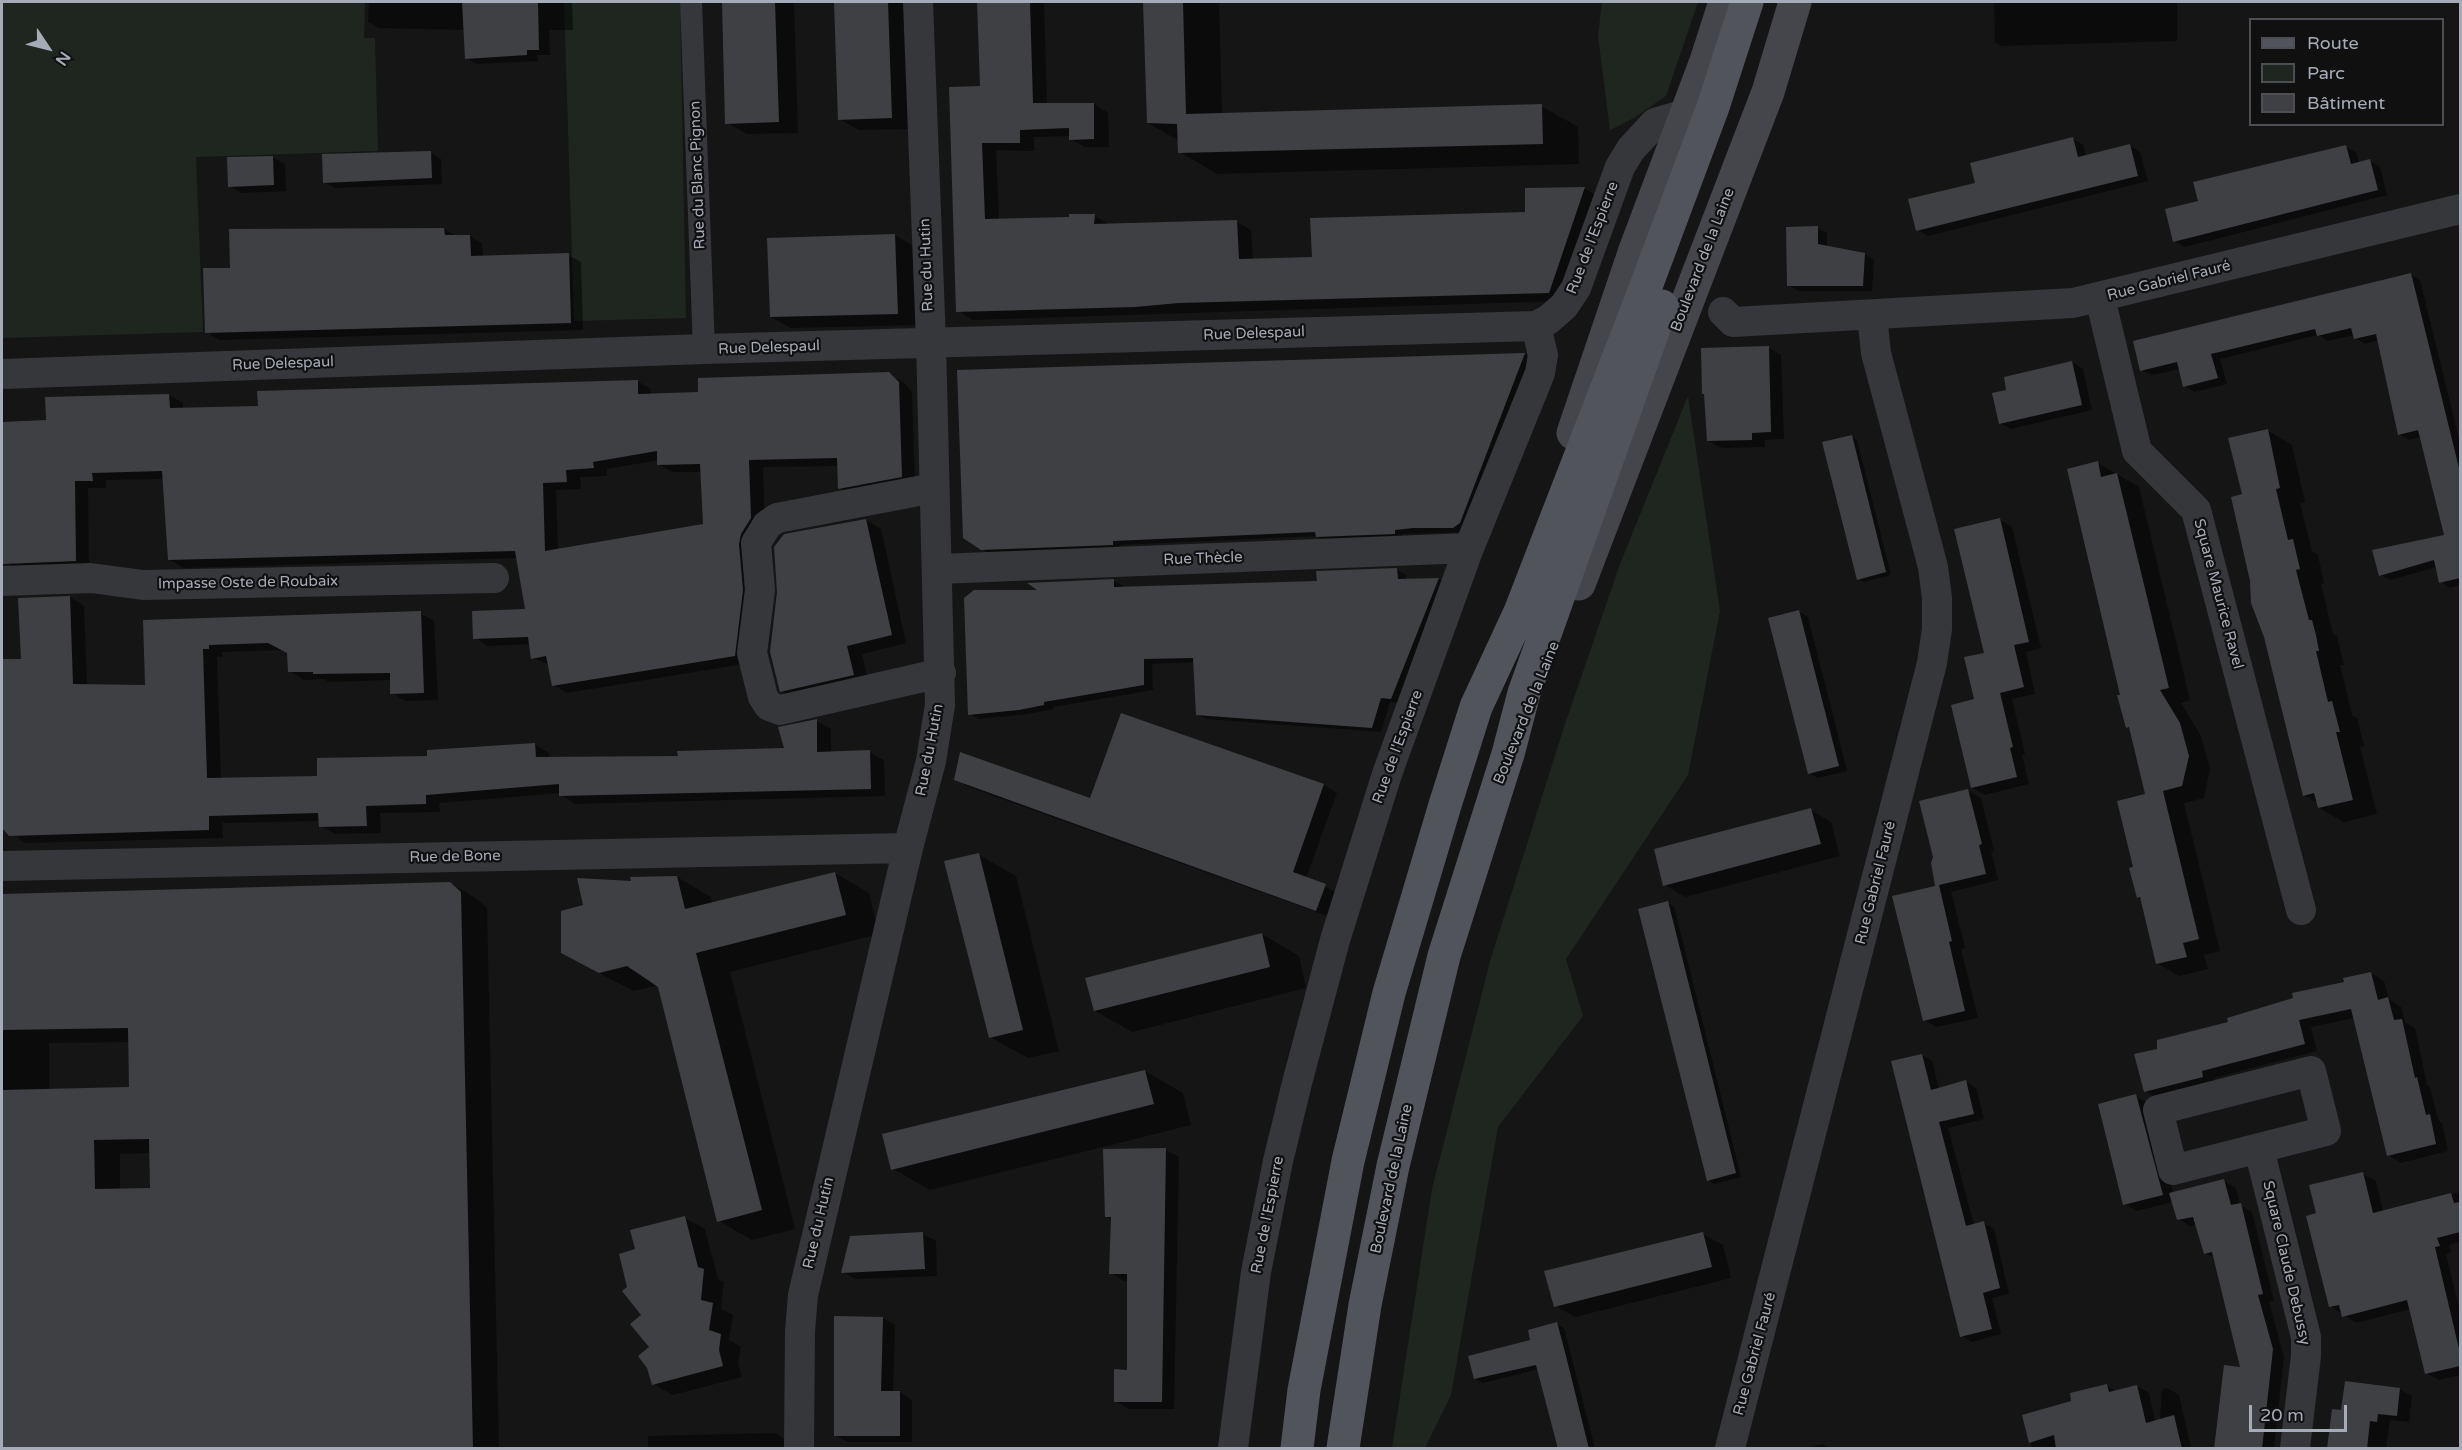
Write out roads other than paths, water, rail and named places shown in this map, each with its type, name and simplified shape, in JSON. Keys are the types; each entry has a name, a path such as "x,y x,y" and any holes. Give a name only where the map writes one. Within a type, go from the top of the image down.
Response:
{"main road":[{"path":"1297,1449 1304,1390 1331,1242 1367,1078 1416,897 1476,707 1635,250 1706,61 1725,2"},
{"path":"1476,707 1520,612 1640,300 1713,107 1747,2"},
{"path":"1508,754 1524,693 1544,634 1675,268 1728,132 1771,2"},
{"name":"Boulevard de la Laine","path":"1343,1449 1365,1305 1412,1082 1444,956 1508,754 1563,626 1768,92 1795,2"}],"street":[{"name":"Rue du Blanc Pignon","path":"691,2 704,350"},
{"name":"Rue du Hutin","path":"799,1449 800,1331 803,1295 937,729 941,673 918,2"},
{"name":"Rue de l'Espierre","path":"1233,1449 1256,1272 1273,1182 1296,1083 1361,854 1469,549 1540,373 1543,355 1536,326 1548,320 1564,306 1576,288 1620,167 1631,148 1655,123 1686,114"},
{"name":"Rue Gabriel Fauré","path":"1723,312 1733,322 2040,306 2100,298 2460,209"},
{"name":"Square Maurice Ravel","path":"2100,298 2137,451 2196,510 2301,910"},
{"name":"Rue Gabriel Fauré","path":"1730,1449 1932,663 1937,629 1937,598 1933,567 1876,353 1872,315"},
{"name":"Rue Delespaul","path":"2,374 931,342 1536,326"},
{"path":"934,488 777,518 766,525 756,543 760,590 751,644 763,697 767,704 776,710 941,673"},
{"name":"Rue Thècle","path":"938,569 1469,549"},
{"name":"Impasse Oste de Roubaix","path":"2,581 91,578 143,585 494,578"},
{"name":"Rue de Bone","path":"2,866 908,848"},
{"path":"2311,1071 2326,1131 2259,1149 2173,1170 2158,1110 2311,1071"},
{"name":"Square Claude Debussy","path":"2259,1149 2306,1337 2306,1356 2295,1449"}]}
